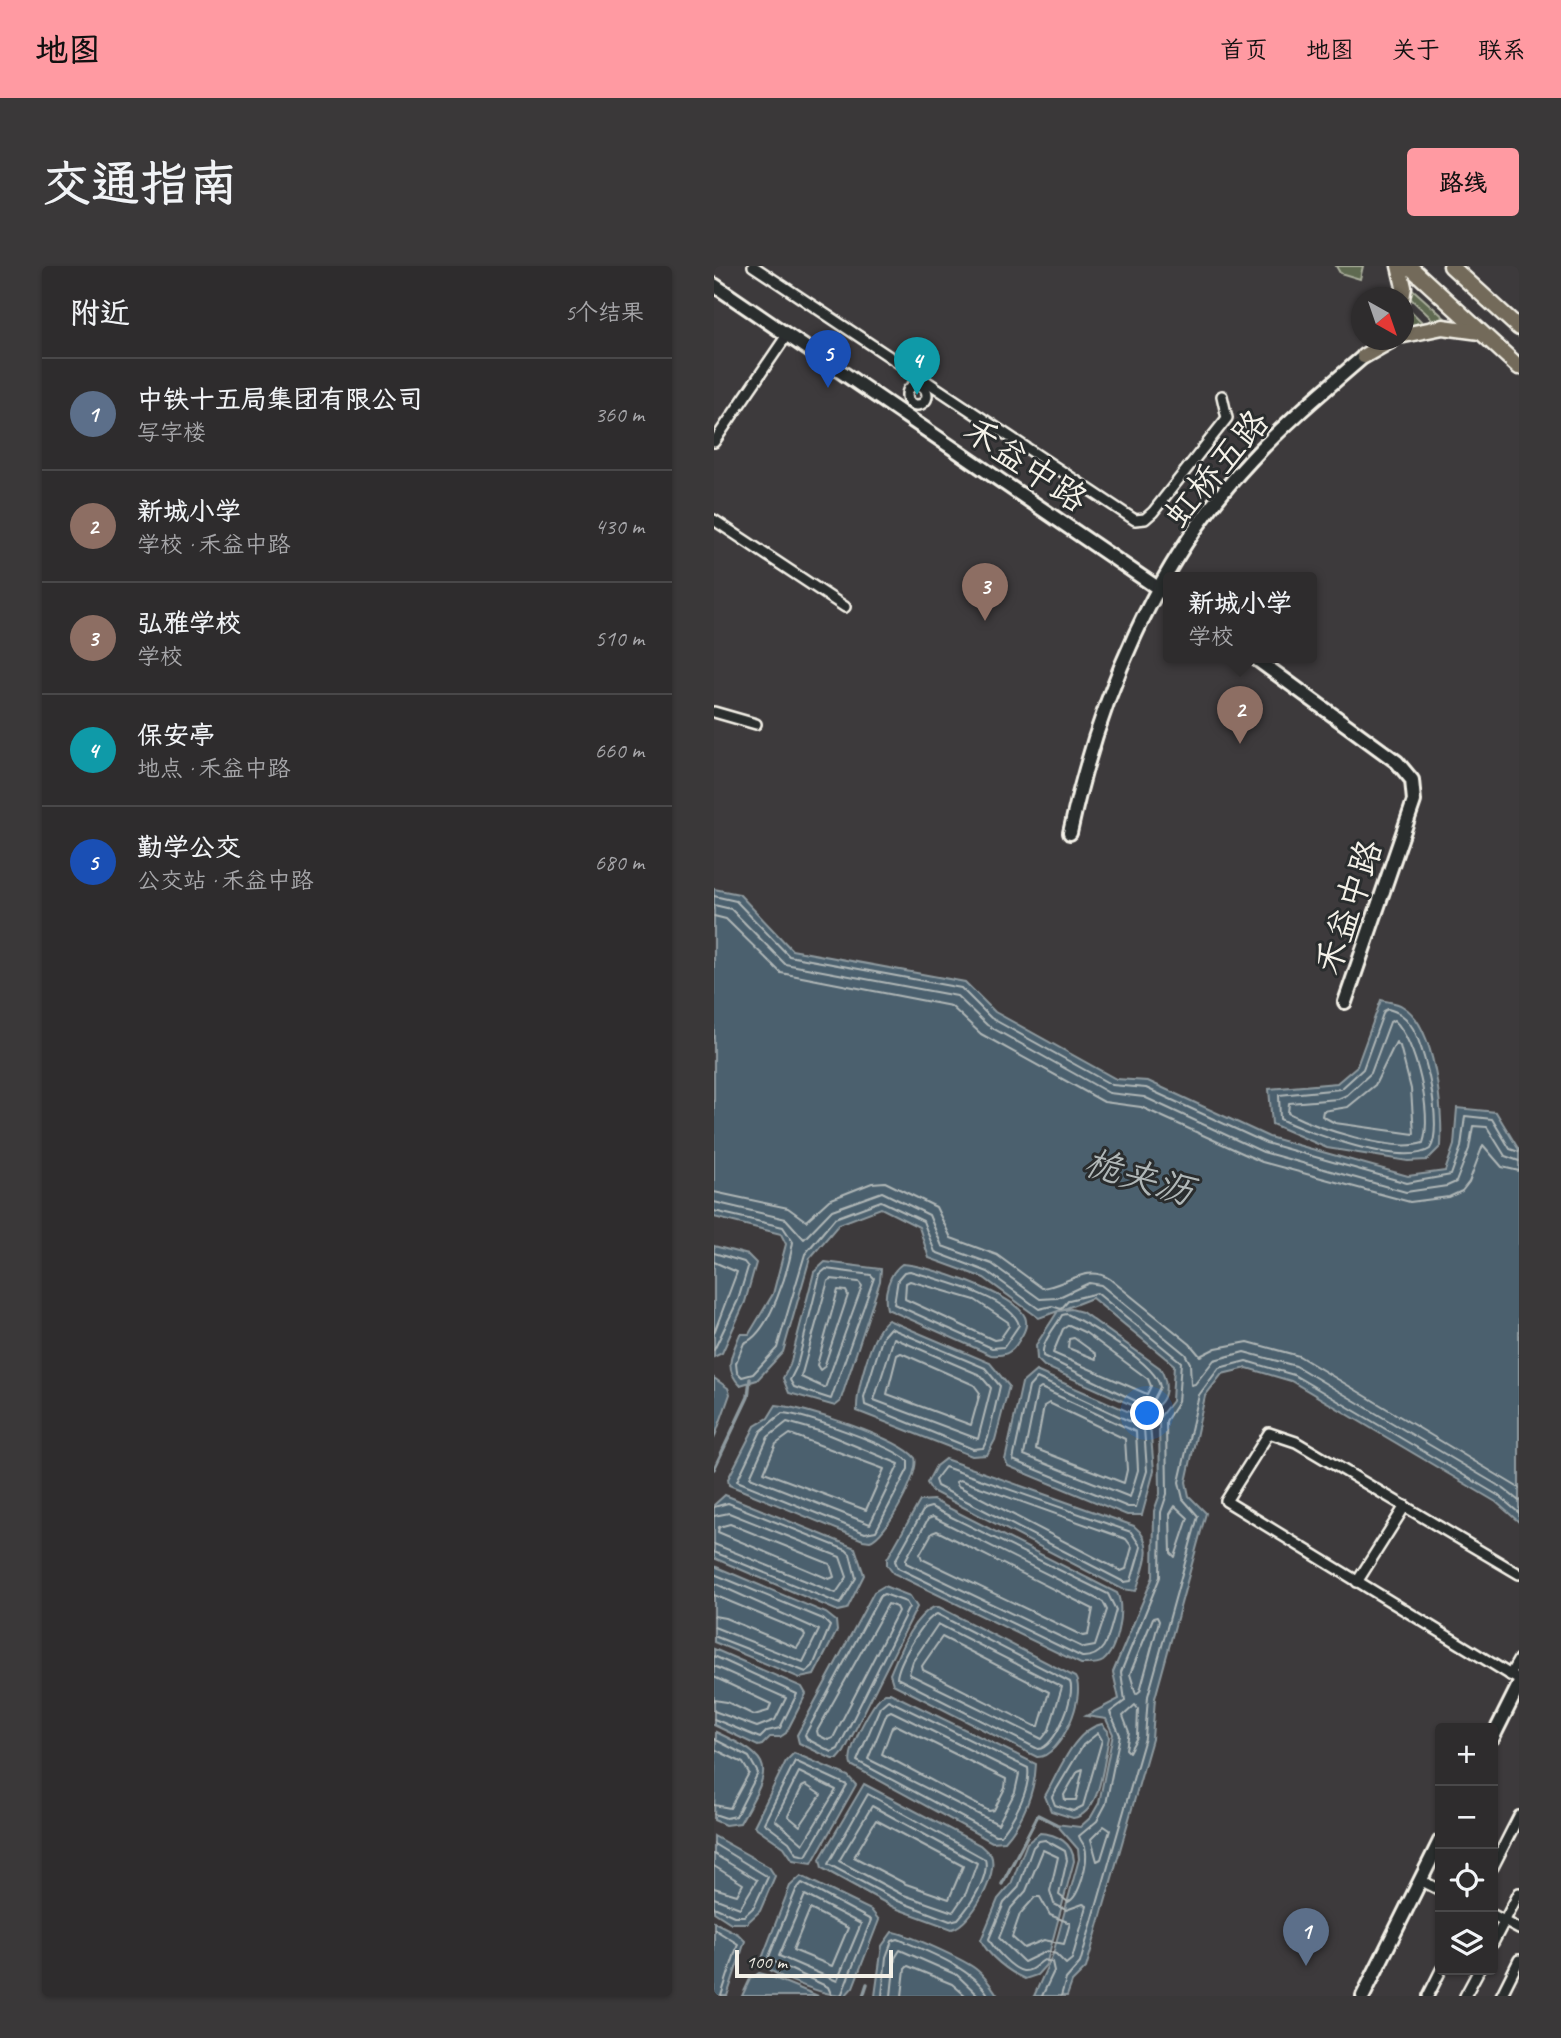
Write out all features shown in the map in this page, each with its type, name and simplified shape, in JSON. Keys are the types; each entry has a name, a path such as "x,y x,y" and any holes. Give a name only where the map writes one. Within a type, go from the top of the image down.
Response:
{"main road":[{"path":"1399,266 1404,287"},
{"path":"1409,266 1519,367"},
{"path":"1460,269 1519,328"},
{"path":"1414,333 1443,327 1480,332"},
{"path":"1364,356 1370,350"},
{"path":"1364,356 1374,350"}],"street":[{"path":"753,266 925,384 1128,517 1138,520 1153,512 1227,418 1222,396"},
{"name":"禾益中路","path":"714,285 786,335 907,408 1163,591"},
{"path":"714,442 786,335"},
{"name":"虹桥五路","path":"1175,572 1201,524 1250,461 1364,356"},
{"path":"907,408 925,400 925,384"},
{"path":"714,520 845,607"},
{"name":"虹桥五路","path":"1069,833 1084,768 1105,706 1130,645 1163,594"},
{"name":"禾益中路","path":"1262,663 1396,762 1412,780 1414,801 1345,1002"},
{"path":"714,712 756,724"},
{"path":"1516,1680 1226,1501 1269,1433 1296,1442 1519,1574"},
{"path":"1357,1581 1405,1506"},
{"path":"1498,1725 1516,1680 1519,1659"},
{"path":"1498,1857 1519,1816"},
{"path":"1363,1996 1436,1849"},
{"path":"1420,1880 1435,1888"},
{"path":"1498,1933 1519,1893"},
{"path":"1498,1918 1519,1929"},
{"path":"1501,1996 1519,1960"},
{"path":"1429,1996 1439,1975"},
{"path":"1465,1996 1476,1975"}],"green space":[{"path":"1336,266 1363,266 1360,279 1340,273"},
{"path":"1414,290 1447,320 1433,320 1414,302"},
{"path":"1414,314 1422,322 1414,325"}],"water":[{"name":"桅夹沥","path":"714,889 739,894 792,950 965,982 995,1012 1116,1079 1148,1081 1269,1137 1408,1176 1445,1171 1454,1145 1457,1108 1496,1112 1519,1150 1519,1522 1496,1502 1291,1381 1247,1368 1222,1374 1205,1396 1186,1482 1189,1496 1206,1513 1155,1698 1152,1739 1086,1968 1072,1982 1067,1996 1034,1996 1053,1954 1079,1859 1078,1849 1056,1824 1080,1827 1091,1817 1099,1803 1113,1734 1106,1719 1086,1716 1119,1699 1113,1672 1153,1577 1154,1511 1160,1494 1159,1418 1172,1401 1174,1365 1092,1298 1059,1311 1071,1309 1082,1312 1160,1368 1166,1388 1162,1400 1145,1411 1044,1366 1037,1359 1036,1345 1058,1311 1039,1318 984,1278 929,1258 919,1227 881,1208 839,1224 810,1258 783,1352 757,1380 740,1385 730,1367 732,1354 740,1334 749,1334 773,1294 786,1244 781,1234 714,1217"},
{"path":"1381,1000 1400,1005 1414,1016 1430,1050 1439,1092 1441,1146 1427,1160 1408,1161 1327,1148 1272,1124 1269,1089 1337,1083 1357,1066"},
{"path":"714,1246 748,1255 756,1263 745,1302 722,1353 714,1357"},
{"path":"825,1262 881,1269 880,1281 840,1402 835,1406 789,1393 783,1378 790,1365 814,1272"},
{"path":"902,1264 930,1269 969,1282 1018,1308 1025,1317 1026,1324 1013,1349 999,1355 991,1355 887,1309 888,1284"},
{"path":"888,1320 990,1363 1009,1386 995,1440 987,1455 972,1456 857,1411 866,1362 876,1336"},
{"path":"1036,1371 1141,1417 1150,1425 1154,1471 1142,1515 1127,1515 1008,1466 1005,1460 1022,1383"},
{"path":"714,1378 728,1388 730,1394 714,1439"},
{"path":"776,1405 807,1411 871,1433 906,1450 915,1458 907,1490 893,1517 877,1537 870,1541 863,1540 729,1485 728,1479 755,1426 768,1418"},
{"path":"945,1459 1134,1526 1141,1533 1147,1548 1145,1565 1136,1591 1122,1589 932,1491 927,1483 936,1466"},
{"path":"725,1495 855,1548 864,1575 847,1609 838,1611 714,1558 714,1505"},
{"path":"933,1500 1117,1593 1120,1618 1116,1639 1108,1656 1095,1664 1081,1664 893,1573 887,1565 887,1559 920,1501"},
{"path":"714,1566 826,1613 836,1621 837,1631 814,1675 800,1678 714,1642"},
{"path":"884,1586 910,1596 917,1607 844,1752 838,1759 832,1759 799,1743 797,1735 874,1592"},
{"path":"934,1607 939,1607 1075,1677 1078,1685 1077,1697 1070,1724 1063,1737 1046,1755 1037,1757 893,1684 890,1674 907,1636 919,1619"},
{"path":"714,1649 802,1687 806,1694 786,1733 780,1737 770,1737 758,1746 714,1725"},
{"path":"885,1693 890,1693 1036,1764 1027,1805 1005,1841 992,1842 851,1765 852,1749 861,1727"},
{"path":"1102,1724 1108,1731 1109,1738 1096,1797 1083,1814 1073,1818 1051,1811 1045,1796 1068,1754 1083,1734"},
{"path":"716,1732 750,1751 759,1759 763,1768 758,1790 740,1823 725,1825 714,1820"},
{"path":"794,1753 848,1776 856,1785 812,1863 793,1860 784,1847 754,1826 786,1761"},
{"path":"864,1784 980,1845 991,1855 991,1873 982,1897 960,1925 952,1929 895,1908 822,1868 820,1859"},
{"path":"1040,1833 1052,1835 1067,1844 1074,1861 1046,1965 1037,1975 1025,1979 1000,1963 981,1940 998,1899 1011,1884 1027,1843"},
{"path":"714,1836 769,1867 775,1876 760,1911 747,1923 731,1923 714,1912"},
{"path":"801,1876 871,1910 879,1920 853,1987 845,1996 825,1993 799,1984 775,1973 761,1961 790,1886"},
{"path":"714,1922 738,1934 745,1941 727,1996 714,1996"},
{"path":"892,1932 922,1942 971,1966 989,1982 998,1996 875,1996 882,1946"},
{"path":"759,1973 818,1996 742,1996 750,1979"}],"waterway":[{"path":"714,1469 748,1397 750,1379"},
{"path":"1002,1884 1038,1815 1056,1824"},
{"path":"863,1996 867,1984"}],"place":[{"name":"勤学公交","path":"828,388"},
{"name":"保安亭","path":"917,395"},
{"name":"弘雅学校","path":"985,621"},
{"name":"新城小学","path":"1240,744"},
{"name":"中铁十五局集团有限公司","path":"1306,1966"}]}
